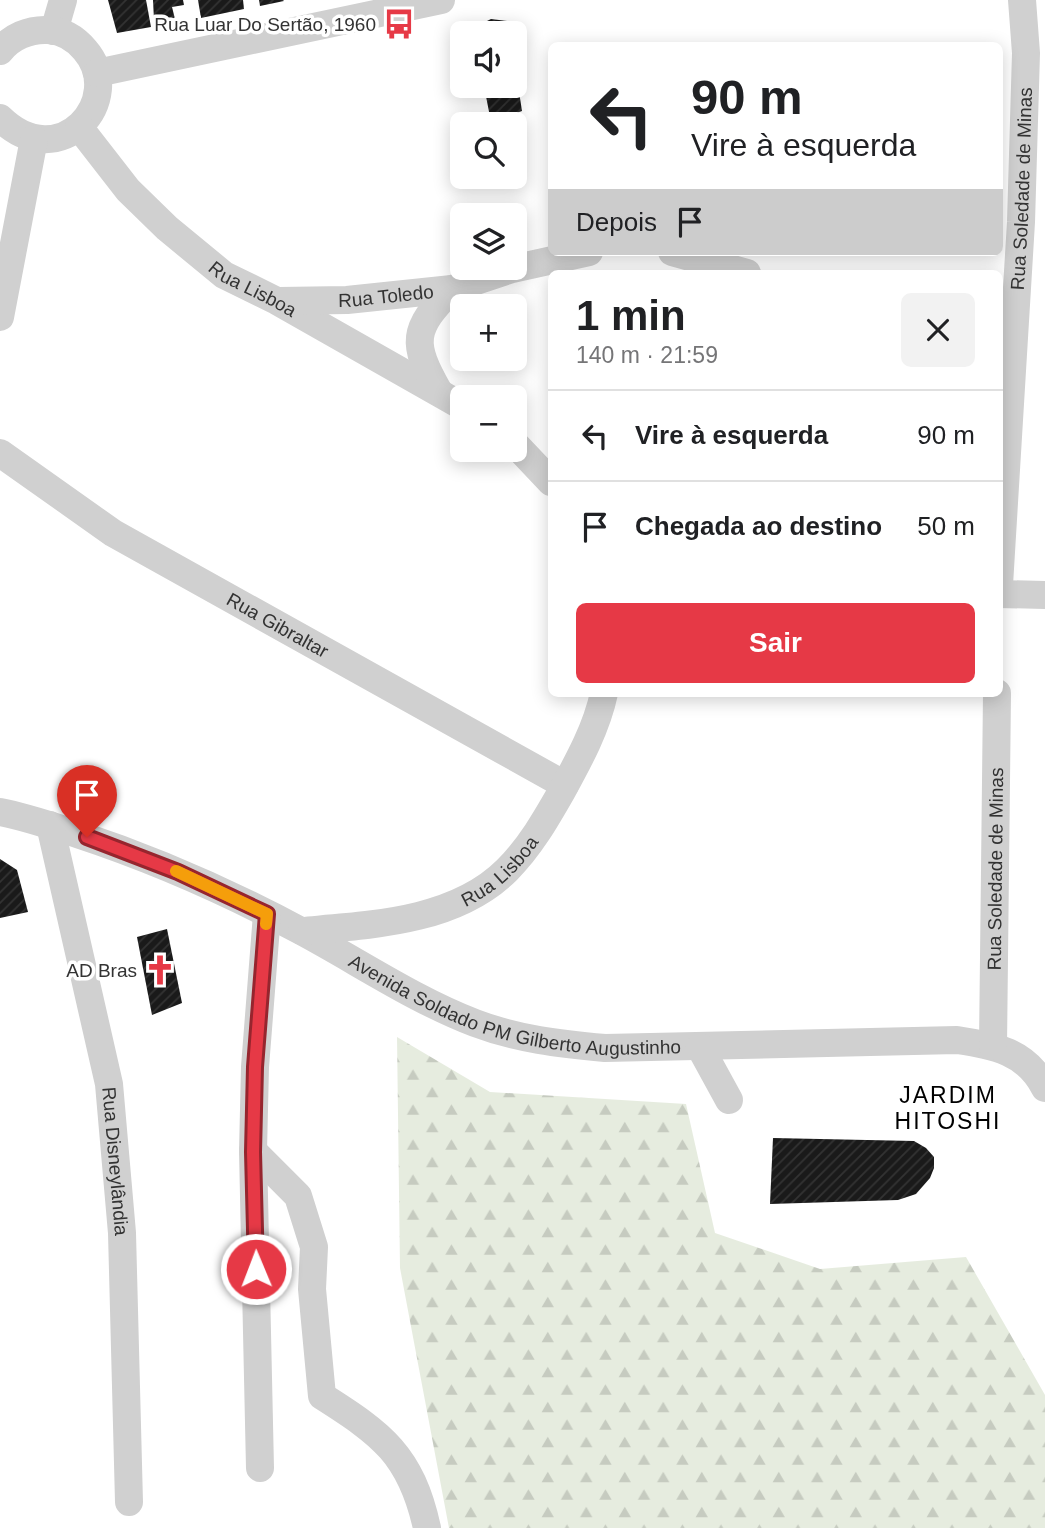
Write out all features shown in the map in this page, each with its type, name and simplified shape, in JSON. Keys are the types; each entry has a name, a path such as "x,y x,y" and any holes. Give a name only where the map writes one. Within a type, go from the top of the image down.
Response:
{"street":[{"path":"54,31 63,0"},
{"path":"97,73 441,0"},
{"name":"Rua Soledade de Minas","path":"1003,542 1033,222 1022,0"},
{"path":"0,118 14,132 34,139 58,138 79,127 89,116 98,88 97,73 89,54 74,39 54,31 32,31 21,34 1,47"},
{"name":"Rua Lisboa","path":"79,127 128,190 167,228 224,275 277,301 450,398"},
{"path":"0,317 34,139"},
{"name":"Rua Toledo","path":"277,301 347,300 452,289 512,269 571,256"},
{"path":"686,256 736,270"},
{"name":"Rua Toledo","path":"450,398 420,355 421,330 430,311 452,289"},
{"name":"Rua Gibraltar","path":"0,453 113,533 565,785"},
{"path":"527,457 548,479"},
{"path":"1003,594 1045,596"},
{"name":"Rua Lisboa","path":"302,931 400,919 444,907 482,889 506,871 542,827 592,731 603,697"},
{"name":"Rua Soledade de Minas","path":"993,1046 998,697"},
{"name":"Avenida Soldado PM Gilberto Augustinho","path":"0,812 106,843 178,872 302,931 401,989 474,1023 510,1034 555,1044 605,1048 957,1040 993,1046 1018,1056 1037,1073 1045,1088"},
{"name":"Rua Disneylândia","path":"50,825 109,1084 122,1233 129,1502"},
{"path":"260,1468 253,1152 255,1067 267,914"},
{"path":"700,1047 729,1100"},
{"path":"253,1152 298,1196 314,1247 312,1289 321,1396 365,1423 401,1459 421,1498 427,1528"}],"green space":[{"path":"397,1037 490,1092 686,1104 715,1233 820,1269 966,1257 1045,1395 1045,1528 449,1528 400,1268"}],"building":[{"path":"108,0 146,0 151,27 117,33"},
{"path":"153,0 183,0 184,5 172,7 176,23 165,25 164,18 154,20"},
{"path":"198,0 243,0 244,9 201,18"},
{"path":"259,0 283,0 284,1 260,6"},
{"path":"486,98 520,98 522,111 489,112"},
{"path":"0,859 17,870 28,912 0,918"},
{"name":"AD Bras","path":"167,929 182,1003 152,1015 137,937"},
{"path":"773,1138 914,1141 934,1157 934,1168 930,1178 916,1194 898,1200 770,1204"}],"slow traffic":[{"path":"176,871 267,914 266,924"}],"place":[{"name":"Rua Luar Do Sertão, 1960","path":"399,24"},
{"name":"AD Bras","path":"160,970"}],"district":[{"name":"JARDIM HITOSHI","path":"948,1108"}],"route":[{"path":"87,837 178,872 267,914 255,1067 253,1152 256,1269"}]}
